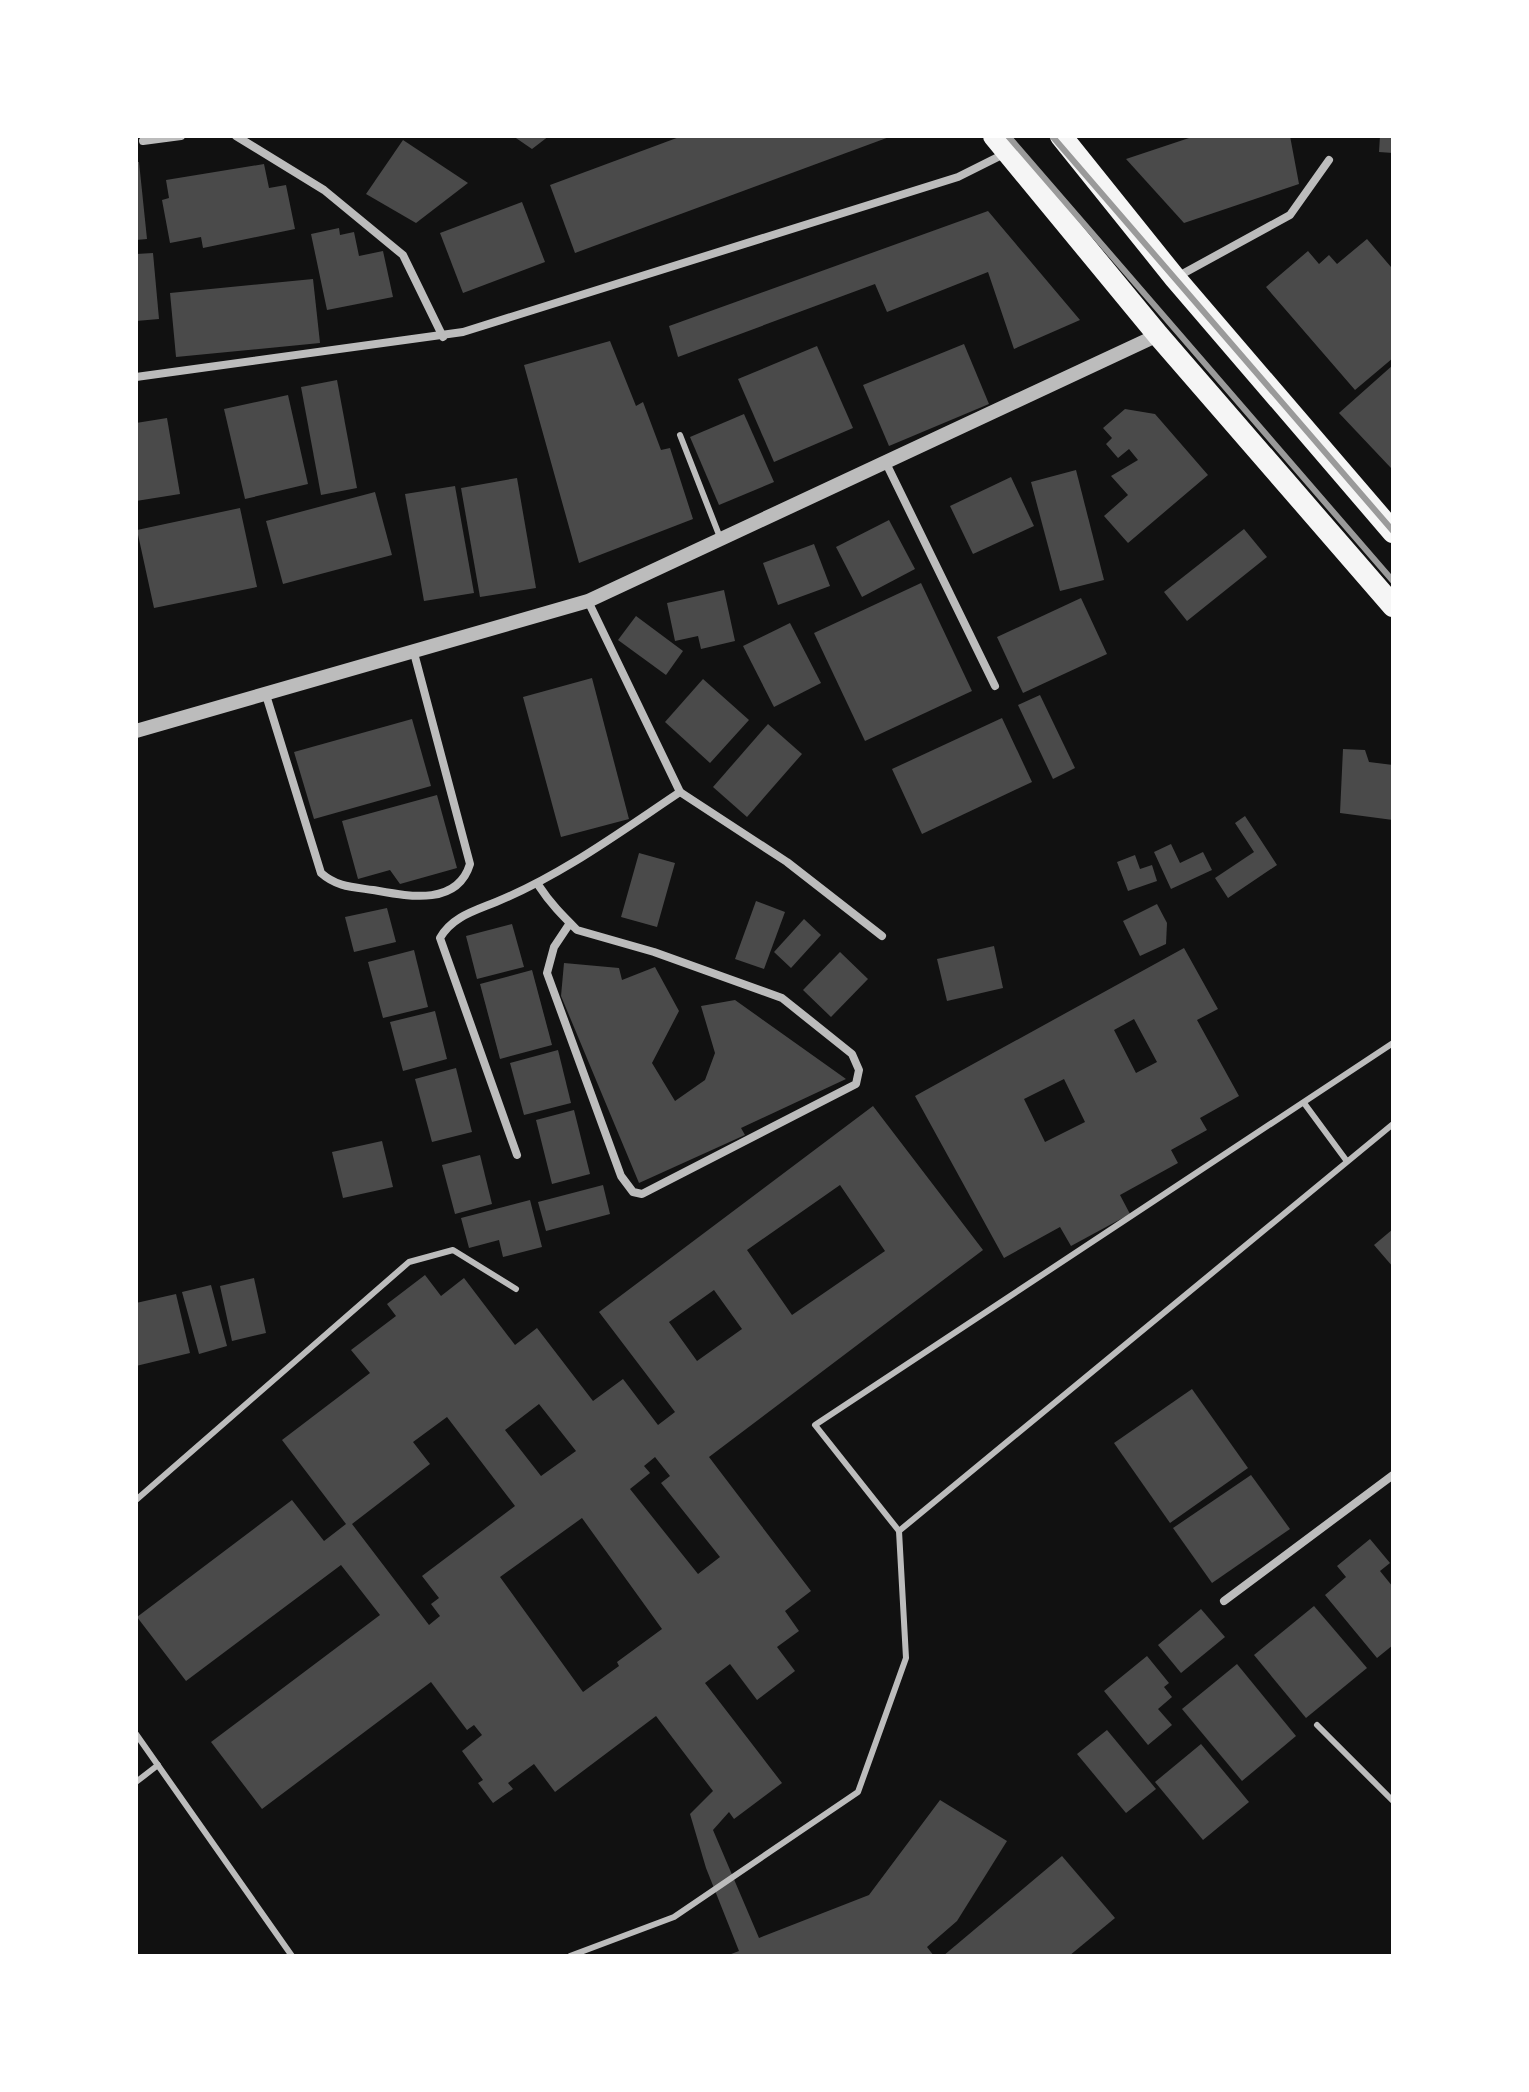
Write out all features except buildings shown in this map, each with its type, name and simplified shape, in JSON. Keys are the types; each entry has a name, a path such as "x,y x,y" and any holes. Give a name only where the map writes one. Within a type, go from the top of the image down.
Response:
{"highway":[{"path":"1061,136 1175,278 1393,532"},
{"path":"1001,144 1158,335 1393,606"}],"street":[{"path":"143,141 181,136"},
{"path":"236,136 324,190 403,255 443,337"},
{"path":"136,377 443,337 958,177 1001,144"},
{"path":"1175,278 1290,215 1329,160"},
{"path":"136,731 588,601 1158,335"},
{"path":"885,461 995,686"},
{"path":"588,601 680,792 787,862 882,936"},
{"path":"266,695 321,873 334,885 411,899 456,888 470,864 414,653"},
{"path":"517,1155 440,938 447,926 462,916 539,886 680,792"},
{"path":"539,886 553,907 570,923 577,930 654,952 782,998 852,1054 859,1070 856,1084 642,1194 633,1192 621,1176 547,973 554,947 570,923"},
{"path":"1224,1601 1393,1475"}],"lane":[{"path":"680,435 721,540"},
{"path":"570,1956 674,1917 858,1792 906,1658 899,1531 815,1425 1393,1043"},
{"path":"1304,1103 1346,1160"},
{"path":"899,1531 1393,1124"},
{"path":"136,1500 409,1262 453,1250 516,1289"},
{"path":"1317,1725 1393,1801"},
{"path":"136,1734 292,1956"},
{"path":"136,1782 158,1765"}],"railway":[{"path":"1008,136 1393,581"},
{"path":"1052,136 1393,531"}]}
